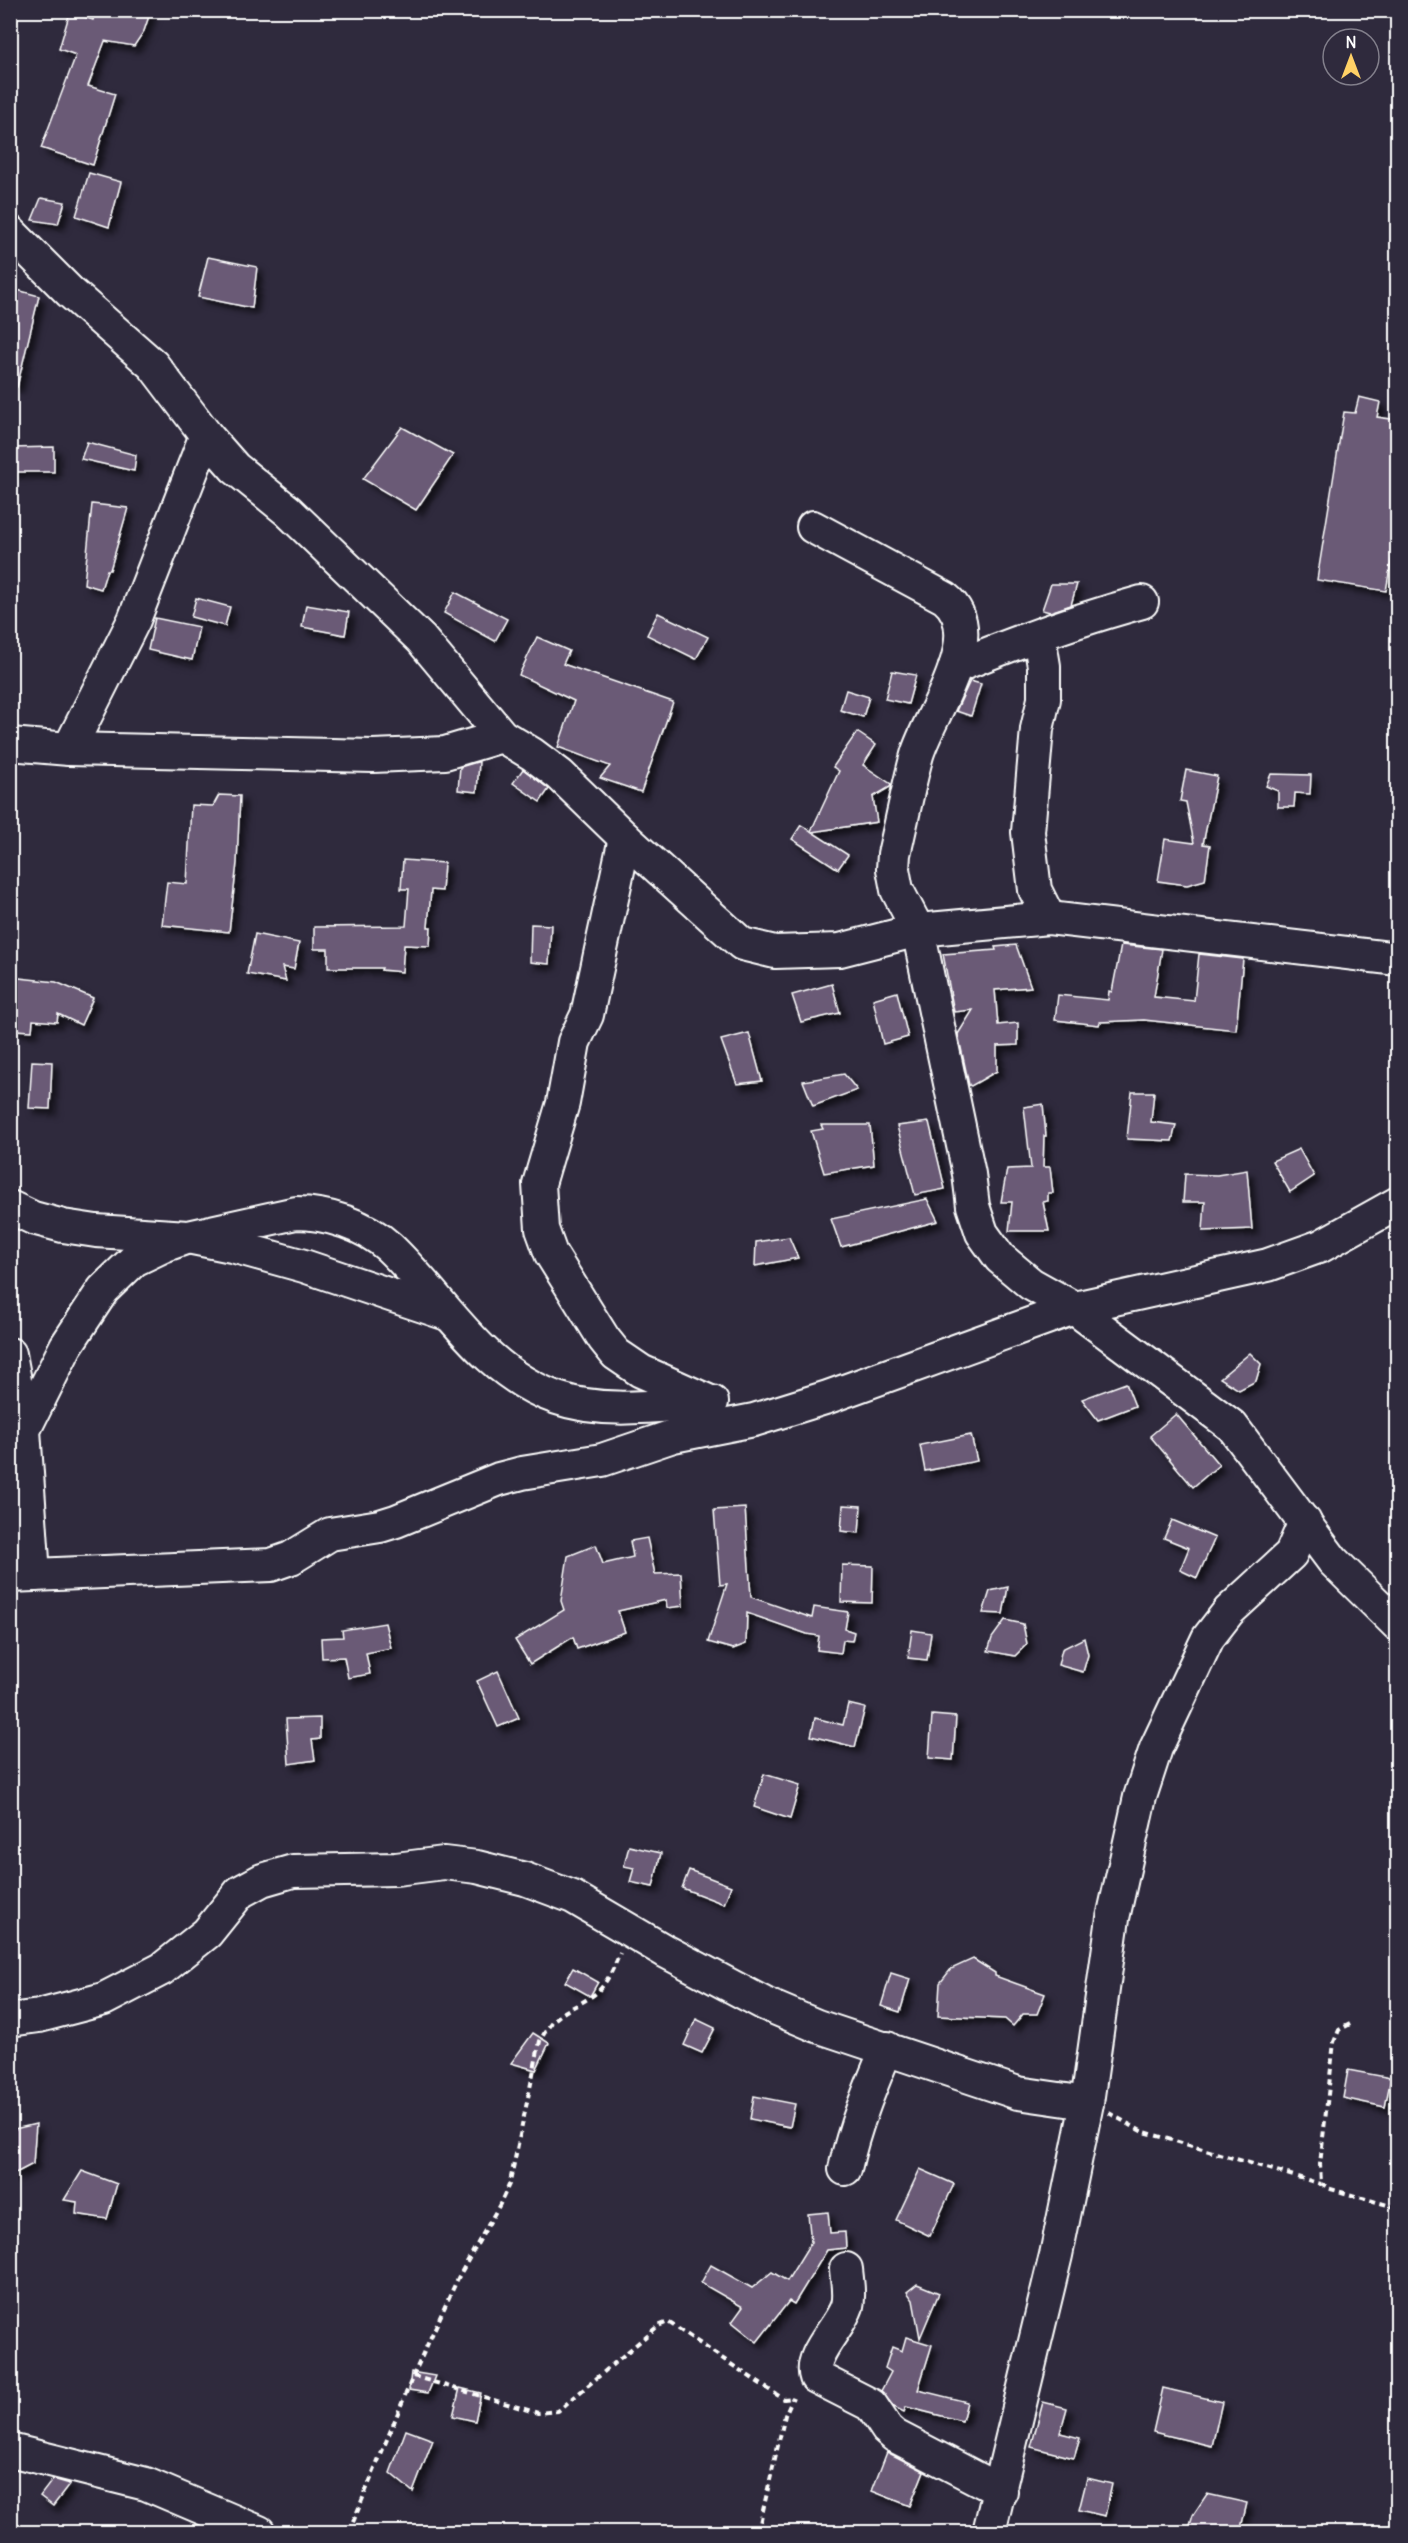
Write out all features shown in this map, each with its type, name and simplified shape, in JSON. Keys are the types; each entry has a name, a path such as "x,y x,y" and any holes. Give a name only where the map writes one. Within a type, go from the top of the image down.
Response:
{"street":[{"path":"10,232 70,292 153,365 206,435 236,468 288,511 421,639 502,736 532,753 560,775 625,838 742,944 775,952 840,950 918,930 1049,918 1398,959"},
{"path":"69,748 134,620 206,435"},
{"path":"813,527 945,598 954,605 960,618 961,633 955,667 921,741 894,854 893,869 897,890 918,930 969,1174 973,1206 982,1233 1000,1258 1031,1284 1074,1308 1232,1426 1333,1561 1398,1625"},
{"path":"955,667 1103,612 1143,602"},
{"path":"1039,636 1044,666 1044,699 1037,729 1028,832 1035,890 1049,918"},
{"path":"10,744 69,748 417,756 459,750 502,736"},
{"path":"625,838 587,1015 574,1042 563,1103 539,1184 542,1229 551,1254 604,1339 616,1354 640,1371 754,1420"},
{"path":"10,1354 24,1430 22,1576 271,1565 291,1558 330,1534 380,1527 499,1479 602,1460 673,1436 754,1420 828,1397 1074,1308 1268,1265 1321,1246 1398,1203"},
{"path":"10,1207 33,1218 63,1226 96,1232 188,1237 266,1254 448,1314"},
{"path":"24,1430 66,1346 103,1290 134,1260 188,1237 296,1213 310,1213 334,1219 361,1229 388,1246 499,1367 522,1382 557,1398 594,1406 624,1408 712,1402"},
{"path":"989,2532 1044,2312 1087,2103 1113,1918 1140,1797 1156,1748 1208,1638 1229,1611 1291,1554 1305,1522"},
{"path":"10,2020 39,2016 105,1999 162,1969 207,1933 240,1892 262,1880 293,1871 396,1869 444,1863 477,1867 525,1879 573,1897 665,1951 765,2004 817,2026 1018,2093 1087,2103"},
{"path":"845,2169 862,2107 887,2048"},
{"path":"846,2269 849,2296 842,2318 818,2355 814,2371 816,2377 870,2405 887,2429 895,2436 1001,2491"},
{"path":"10,2450 146,2484 259,2532"}],"path":[{"path":"349,2532 413,2376 458,2278 510,2182 540,2041 548,2026 567,2009 594,1995 610,1975 631,1930"},
{"path":"1321,2184 1320,2164 1334,2042 1340,2031 1350,2024"},
{"path":"1087,2103 1141,2131 1398,2208"},
{"path":"413,2376 538,2413 558,2411 658,2326 668,2322 774,2393 784,2399 793,2398"},
{"path":"758,2532 785,2415 793,2398 816,2377"}],"building":[{"path":"96,10 151,10 144,31 134,46 105,41 88,86 115,94 93,165 41,148 76,55 59,49 70,12 93,20"},
{"path":"89,173 121,182 109,227 76,216"},
{"path":"41,198 65,202 58,224 32,220"},
{"path":"208,257 257,267 252,308 198,297"},
{"path":"10,288 39,296 17,387 10,386"},
{"path":"1359,397 1380,402 1377,417 1398,420 1398,523 1386,591 1317,580 1344,412 1355,413"},
{"path":"402,427 453,455 416,510 363,479"},
{"path":"87,442 136,455 134,471 81,459"},
{"path":"54,447 54,472 10,472 10,448"},
{"path":"92,504 128,508 110,570 107,570 101,589 84,584"},
{"path":"1051,584 1077,584 1071,605 1050,612 1042,610"},
{"path":"455,592 507,619 495,641 444,613"},
{"path":"196,598 230,607 225,626 191,617"},
{"path":"306,605 349,612 345,635 302,627"},
{"path":"658,613 708,637 696,659 647,635"},
{"path":"155,618 199,627 192,660 148,650"},
{"path":"537,637 569,651 563,664 673,702 641,792 600,778 610,766 558,747 574,701 519,675"},
{"path":"892,671 916,675 908,704 885,699"},
{"path":"970,681 981,684 971,716 956,711"},
{"path":"846,690 869,697 863,717 840,710"},
{"path":"857,732 876,745 863,765 891,784 890,787 873,797 877,822 812,832 848,855 838,869 792,839 801,825 811,831 839,771 833,767"},
{"path":"479,762 477,792 458,790 460,767"},
{"path":"523,769 549,789 540,802 513,783"},
{"path":"1186,770 1217,776 1203,844 1210,845 1205,880 1187,885 1158,881 1165,839 1194,843 1186,802 1180,801"},
{"path":"1271,774 1311,775 1310,794 1295,793 1294,807 1278,807 1278,791 1266,786"},
{"path":"219,795 240,796 237,863 229,932 162,925 167,882 187,884 191,805 213,806"},
{"path":"403,860 444,863 442,891 431,890 428,927 431,927 430,946 404,945 402,972 381,970 382,968 328,968 328,949 314,949 314,927 406,926 409,889 401,889"},
{"path":"531,924 551,925 549,964 530,962"},
{"path":"255,934 299,943 294,969 282,967 286,981 247,974"},
{"path":"1016,945 1031,987 995,990 998,1025 1018,1023 1018,1045 997,1046 997,1071 971,1086 958,1034 973,1010 954,1012 943,954 996,950 995,947"},
{"path":"1121,945 1162,949 1154,997 1194,1001 1199,954 1243,959 1236,1030 1144,1020 1100,1022 1099,1025 1055,1020 1058,995 1108,1000 1109,991 1112,992"},
{"path":"10,977 56,982 93,998 81,1025 58,1014 57,1022 33,1020 32,1031 15,1030 13,1022 10,1022"},
{"path":"832,984 840,1013 801,1022 792,995"},
{"path":"897,992 908,1037 883,1044 873,999"},
{"path":"749,1033 762,1081 737,1084 721,1040"},
{"path":"32,1061 52,1062 50,1109 29,1108"},
{"path":"844,1074 857,1090 813,1106 803,1081"},
{"path":"1132,1092 1154,1092 1151,1122 1176,1125 1172,1141 1127,1139"},
{"path":"1043,1104 1046,1136 1044,1136 1043,1167 1050,1167 1053,1193 1048,1193 1048,1201 1043,1202 1049,1231 1009,1231 1012,1202 1001,1202 1007,1169 1031,1168 1024,1107"},
{"path":"929,1122 945,1189 915,1195 897,1126"},
{"path":"821,1125 870,1125 874,1165 824,1173 811,1131 823,1129"},
{"path":"1299,1149 1314,1176 1290,1192 1272,1161"},
{"path":"1247,1170 1252,1229 1203,1231 1205,1202 1183,1202 1185,1174 1217,1175"},
{"path":"927,1199 938,1221 841,1247 831,1219"},
{"path":"789,1237 798,1258 755,1266 756,1242"},
{"path":"1250,1353 1261,1364 1256,1381 1239,1390 1220,1378"},
{"path":"1126,1383 1135,1406 1098,1420 1082,1399"},
{"path":"1176,1414 1219,1465 1193,1487 1150,1436"},
{"path":"971,1435 977,1461 925,1471 920,1445"},
{"path":"843,1505 861,1506 859,1533 841,1531"},
{"path":"745,1508 751,1597 812,1618 814,1607 848,1612 845,1629 854,1632 852,1641 843,1640 841,1653 817,1650 819,1636 747,1613 746,1644 733,1649 708,1642 727,1584 720,1585 714,1510"},
{"path":"1172,1520 1215,1538 1197,1578 1180,1570 1189,1548 1164,1538"},
{"path":"647,1538 655,1574 681,1573 683,1606 667,1608 666,1600 618,1611 625,1632 577,1649 573,1637 530,1664 515,1640 564,1610 561,1601 568,1556 596,1545 603,1564 633,1557 630,1541"},
{"path":"842,1565 873,1566 872,1603 841,1602"},
{"path":"1008,1587 1003,1614 983,1613 990,1591"},
{"path":"1005,1620 1023,1624 1027,1644 1015,1656 988,1651 992,1638"},
{"path":"385,1623 391,1648 366,1653 370,1674 348,1678 344,1657 322,1658 321,1638 343,1637 342,1630"},
{"path":"912,1630 931,1633 927,1660 908,1658"},
{"path":"1084,1638 1088,1655 1083,1672 1058,1665 1062,1649"},
{"path":"498,1671 519,1718 498,1727 477,1681"},
{"path":"848,1704 865,1708 855,1747 811,1736 815,1718 843,1725"},
{"path":"932,1715 956,1717 953,1760 929,1758"},
{"path":"320,1718 320,1739 312,1740 315,1760 289,1764 286,1719"},
{"path":"764,1774 800,1785 790,1819 754,1807"},
{"path":"629,1846 661,1853 653,1887 630,1882 634,1868 624,1866"},
{"path":"689,1870 731,1886 724,1904 682,1888"},
{"path":"973,1959 995,1973 995,1976 1045,1994 1037,2014 1023,2014 1013,2026 1005,2019 938,2016 940,1983 951,1969"},
{"path":"573,1968 598,1982 590,1996 565,1982"},
{"path":"891,1973 910,1979 900,2012 881,2006"},
{"path":"696,2019 715,2028 702,2053 684,2045"},
{"path":"533,2033 549,2043 536,2070 511,2063"},
{"path":"1348,2070 1391,2078 1385,2107 1343,2098"},
{"path":"754,2096 795,2104 790,2127 750,2119"},
{"path":"36,2124 33,2164 10,2176 10,2130"},
{"path":"920,2169 954,2184 930,2236 896,2220"},
{"path":"82,2171 117,2184 107,2219 76,2214 77,2202 64,2200"},
{"path":"828,2212 830,2233 845,2232 846,2248 827,2250 794,2304 789,2301 757,2342 732,2322 743,2307 701,2283 711,2265 752,2288 772,2272 787,2281 811,2242 808,2214"},
{"path":"917,2284 939,2293 920,2338 913,2300 907,2292"},
{"path":"906,2337 932,2345 918,2390 967,2402 962,2421 906,2407 904,2412 894,2407 881,2391 891,2372 885,2368 892,2347 902,2351"},
{"path":"411,2372 435,2376 428,2393 409,2390"},
{"path":"460,2388 481,2393 475,2421 453,2416"},
{"path":"1163,2388 1222,2402 1212,2446 1153,2432"},
{"path":"1043,2402 1067,2408 1060,2433 1080,2438 1074,2458 1031,2447"},
{"path":"406,2430 433,2440 413,2492 390,2473"},
{"path":"887,2452 924,2471 910,2506 872,2491"},
{"path":"1087,2478 1112,2484 1105,2516 1079,2510"},
{"path":"53,2479 70,2484 53,2506 40,2496"},
{"path":"1207,2494 1247,2503 1240,2532 1188,2532 1193,2515"}]}
